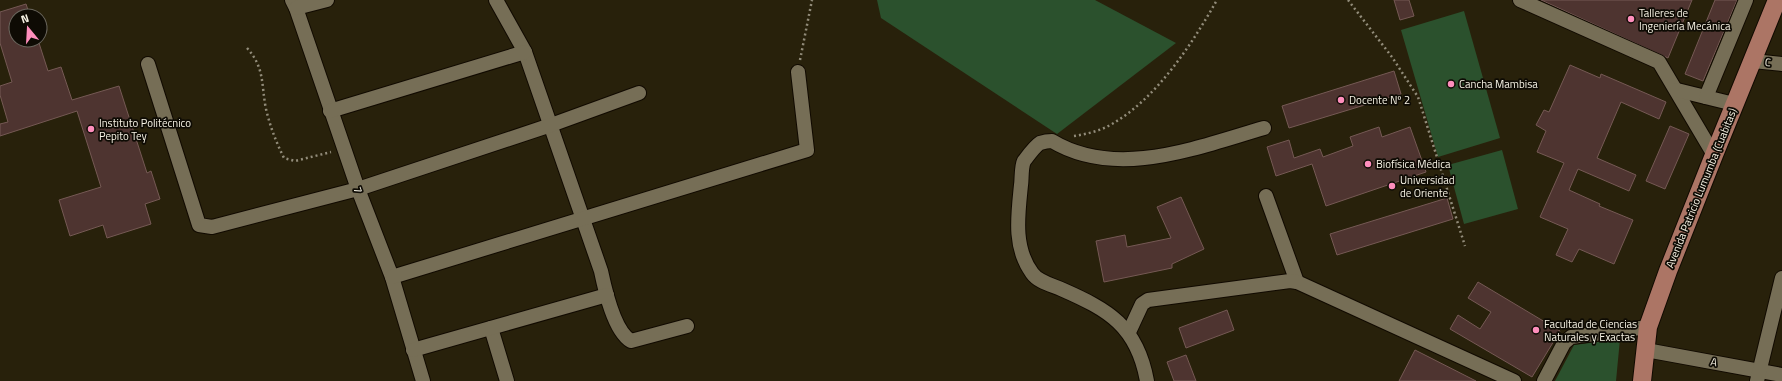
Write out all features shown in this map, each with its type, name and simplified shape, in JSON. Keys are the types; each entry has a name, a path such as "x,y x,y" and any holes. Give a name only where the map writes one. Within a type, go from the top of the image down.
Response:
{"main road":[{"name":"Avenida Patricio Lumumba (Cuabitas)","path":"1642,381 1648,327 1668,271 1734,104 1777,10"}],"street":[{"path":"294,4 327,0"},
{"path":"496,0 525,52 607,295 624,337 631,341 687,326"},
{"path":"1520,0 1659,62 1714,155"},
{"path":"1706,97 1746,0"},
{"name":"7","path":"294,4 330,111 392,277 423,381"},
{"path":"330,111 525,52"},
{"name":"C","path":"1754,61 1782,64"},
{"path":"148,64 199,225 212,227 358,189 551,126 639,93"},
{"path":"392,277 807,150 798,72"},
{"path":"1676,90 1734,104"},
{"path":"1147,381 1138,350 1129,332 1122,324 1086,300 1042,281 1033,275 1026,264 1021,250 1017,226 1023,162 1040,143 1052,141 1066,150 1099,157 1132,160 1184,151 1264,128"},
{"path":"1266,196 1297,282"},
{"path":"1758,376 1782,278"},
{"path":"1129,332 1142,304 1148,300 1290,281 1297,282 1514,381"},
{"path":"413,350 607,295"},
{"path":"1544,381 1564,343 1570,337 1648,327"},
{"path":"491,328 506,381"},
{"name":"A","path":"1646,350 1758,376 1782,375"}],"path":[{"path":"798,72 812,0"},
{"path":"1052,141 1091,133 1112,124 1155,89 1200,30 1217,0"},
{"path":"1348,0 1392,57 1418,96 1465,246"},
{"path":"247,48 256,58 261,72 266,108 277,144 284,158 296,161 344,148"}],"green space":[{"path":"877,0 1095,0 1176,43 1057,134 881,18"},
{"name":"Cancha Mambisa","path":"1464,11 1500,138 1438,157 1401,30"},
{"path":"1502,150 1518,209 1464,224 1448,165"},
{"path":"1620,339 1616,381 1555,381 1574,345"}],"building":[{"path":"1394,0 1409,0 1414,16 1400,20"},
{"name":"Talleres de Ingeniería Mecánica","path":"1541,0 1692,0 1668,58"},
{"path":"1715,0 1737,0 1703,81 1685,74"},
{"path":"26,4 27,8 13,8"},
{"path":"8,10 8,48 41,48 48,71 61,67 72,100 119,86 147,173 151,171 160,199 145,204 151,224 107,238 103,225 70,236 59,200 101,187 77,111 0,136 0,124 8,122 0,95 0,86 12,82 0,43 0,12"},
{"path":"1570,65 1600,78 1601,74 1666,102 1659,119 1621,102 1597,158 1636,175 1629,191 1578,169 1569,190 1600,204 1599,206 1633,220 1614,264 1579,249 1572,262 1556,255 1568,229 1540,217 1564,163 1537,152 1546,131 1536,125 1544,110 1549,112"},
{"name":"Docente Nº 2","path":"1394,71 1401,94 1289,128 1282,106"},
{"path":"1670,126 1689,134 1665,189 1646,181"},
{"name":"Biofísica Médica","path":"1379,127 1382,137 1410,127 1426,172 1326,206 1312,164 1276,176 1267,147 1289,140 1294,158 1320,149 1323,157 1353,146 1350,137"},
{"path":"1181,197 1204,249 1172,264 1172,268 1104,282 1096,241 1125,235 1127,247 1171,238 1157,207"},
{"path":"1447,198 1453,219 1337,255 1330,234"},
{"name":"Facultad de Ciencias Naturales y Exactas","path":"1478,282 1560,331 1532,377 1450,329 1458,315 1480,329 1491,312 1468,298"},
{"path":"1227,310 1234,330 1186,348 1179,328"},
{"path":"1415,350 1476,381 1399,381"},
{"path":"1186,355 1196,381 1174,381 1167,362"}],"place":[{"name":"Talleres de Ingeniería Mecánica","path":"1631,19"},
{"name":"Cancha Mambisa","path":"1451,84"},
{"name":"Docente Nº 2","path":"1341,100"},
{"name":"Instituto Politécnico Pepito Tey","path":"91,129"},
{"name":"Biofísica Médica","path":"1368,164"},
{"name":"Universidad de Oriente","path":"1392,186"},
{"name":"Facultad de Ciencias Naturales y Exactas","path":"1536,330"}]}
